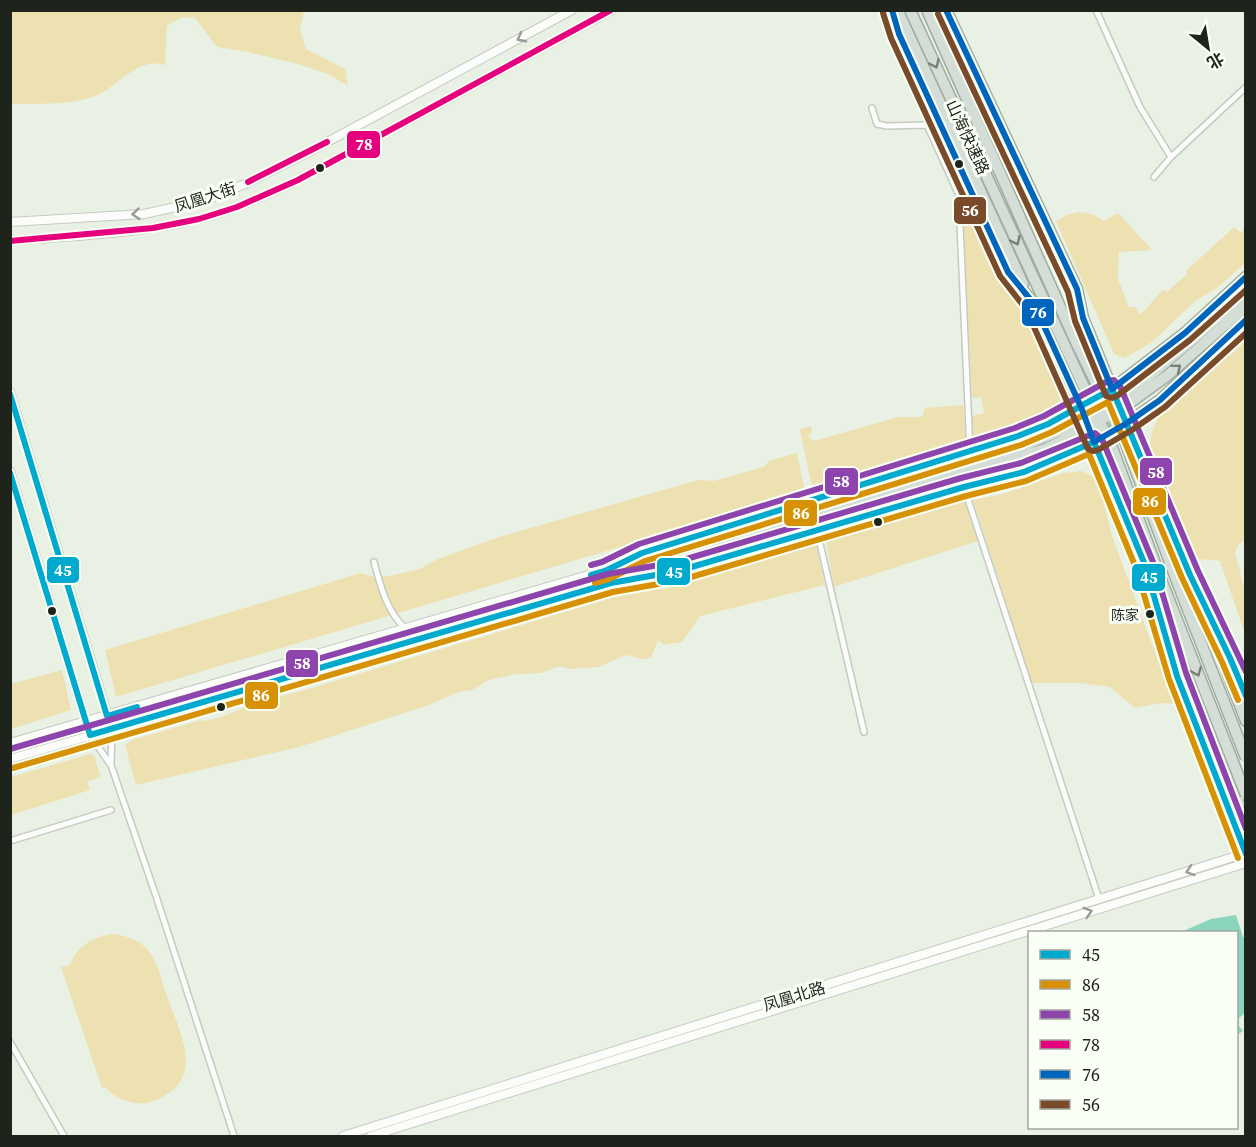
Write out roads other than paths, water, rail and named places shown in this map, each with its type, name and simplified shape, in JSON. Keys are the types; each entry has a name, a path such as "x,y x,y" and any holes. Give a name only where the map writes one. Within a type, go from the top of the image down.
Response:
{"highway":[{"path":"892,10 899,34 1008,272 1034,304"},
{"path":"901,10 908,32 1013,264 1081,407 1094,442 1160,400 1245,320"},
{"name":"山海快速路","path":"910,10 1113,450 1245,795"},
{"name":"山海快速路","path":"927,10 1075,340 1126,444 1245,758"},
{"path":"936,10 956,42 1083,318 1112,389 1185,333 1245,277"},
{"path":"946,10 1077,289 1083,318"},
{"path":"605,571 1045,449 1077,434 1127,405 1168,375 1223,320 1245,293"},
{"path":"1223,320 1245,306"},
{"path":"611,583 856,503"},
{"path":"1145,565 1245,821"},
{"path":"1190,575 1245,721"}],"main road":[{"name":"凤凰大街","path":"10,222 144,214 203,201 245,184 305,154 573,10"},
{"name":"凤凰大街","path":"10,241 146,229 200,219 259,199 612,10"},
{"path":"10,743 605,571 642,553 1018,436 1081,407 1112,389 1190,575 1230,658 1245,697"},
{"path":"10,392 112,730"},
{"path":"10,759 611,583 678,571 964,487 1024,472 1094,442 1145,565 1177,676 1245,854"},
{"path":"10,471 90,735"},
{"name":"凤凰北路","path":"343,1137 1245,854"},
{"name":"凤凰北路","path":"371,1137 1245,863"}],"street":[{"path":"1096,10 1140,107 1172,157"},
{"path":"1154,177 1245,87"},
{"path":"872,108 876,124 927,125 957,194 970,452"},
{"path":"964,487 1099,899"},
{"path":"817,531 864,732"},
{"path":"374,562 379,582 395,619 405,628"},
{"path":"111,765 112,730"},
{"path":"90,735 111,765 234,1137"},
{"path":"10,841 111,810"},
{"path":"10,1042 64,1137"}],"place":[{"name":"陈家","path":"1150,614"}]}
